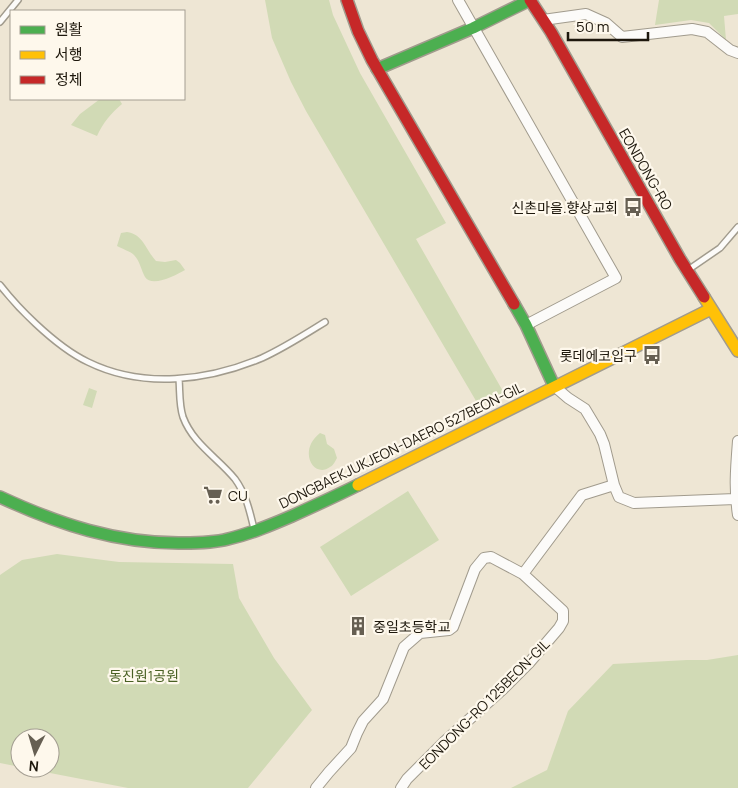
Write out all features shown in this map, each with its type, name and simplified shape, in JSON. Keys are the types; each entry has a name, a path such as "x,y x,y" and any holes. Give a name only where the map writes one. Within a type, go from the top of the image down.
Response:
{"street":[{"path":"347,0 358,31 377,69 526,325 554,386 585,409 596,427 604,444 614,485 619,497 634,503 735,499"},
{"path":"458,0 616,278 526,325"},
{"path":"377,69 473,28 530,0"},
{"name":"EONDONG-RO","path":"530,0 687,271 738,352"},
{"path":"543,20 586,14 606,22 622,36 692,29 706,32 730,50 738,53"},
{"name":"DONGBAEKJUKJEON-DAERO 527BEON-GIL","path":"0,497 63,524 119,538 170,543 225,540 254,532 327,501 711,309"},
{"path":"738,441 735,477 735,499 738,515"},
{"path":"523,574 582,496 614,485"},
{"name":"EONDONG-RO 125BEON-GIL","path":"316,788 352,748 363,721 385,695 404,647 420,633 449,630 454,627 475,569 484,558 491,558 523,574 563,611 563,620 553,636 518,674 444,742 401,788"}],"lane":[{"path":"0,22 18,0"},
{"path":"687,271 720,248 738,228"},
{"path":"0,285 18,307 45,332 62,346 88,362 116,373 163,380 218,372 261,358 291,343 325,322"},
{"path":"179,379 183,416 187,426 192,435 228,471 241,488 251,514 254,532"}],"green space":[{"path":"265,0 329,0 333,15 360,73 446,223 416,239 504,393 479,406 306,111 272,38"},
{"path":"659,0 738,0 738,14 724,16 726,40 709,23 691,20 655,25"},
{"path":"99,100 120,100 122,104 114,111 97,136 71,125 80,114"},
{"path":"127,232 141,239 156,261 176,260 185,270 164,280 148,280 134,255 117,246 121,233"},
{"path":"89,388 97,391 92,408 83,405"},
{"path":"320,433 325,435 327,444 334,449 337,458 330,467 324,470 314,466 310,461 309,455 313,440"},
{"path":"408,491 439,540 351,596 320,547"},
{"name":"동진원1공원","path":"57,554 119,562 233,564 239,598 274,658 312,710 248,788 128,788 60,775 60,728 10,728 10,765 0,763 0,575 22,560"},
{"path":"738,655 738,788 511,788 547,770 568,711 613,664 707,660"}],"traffic: fast":[{"path":"377,69 473,28 530,0"},
{"path":"514,304 526,325 554,386"},
{"path":"0,497 66,524 112,536 159,542 200,543 244,535 292,516 358,485"}],"traffic: slow":[{"path":"704,297 738,351"},
{"path":"358,485 711,309"}],"traffic: jam":[{"path":"347,0 358,31 372,60 514,304"},
{"path":"530,0 551,32 680,259 704,297"}],"place":[{"name":"신촌마을.향상교회","path":"633,207"},
{"name":"롯데에코입구","path":"652,355"},
{"name":"CU","path":"213,495"},
{"name":"중일초등학교","path":"358,626"}]}
